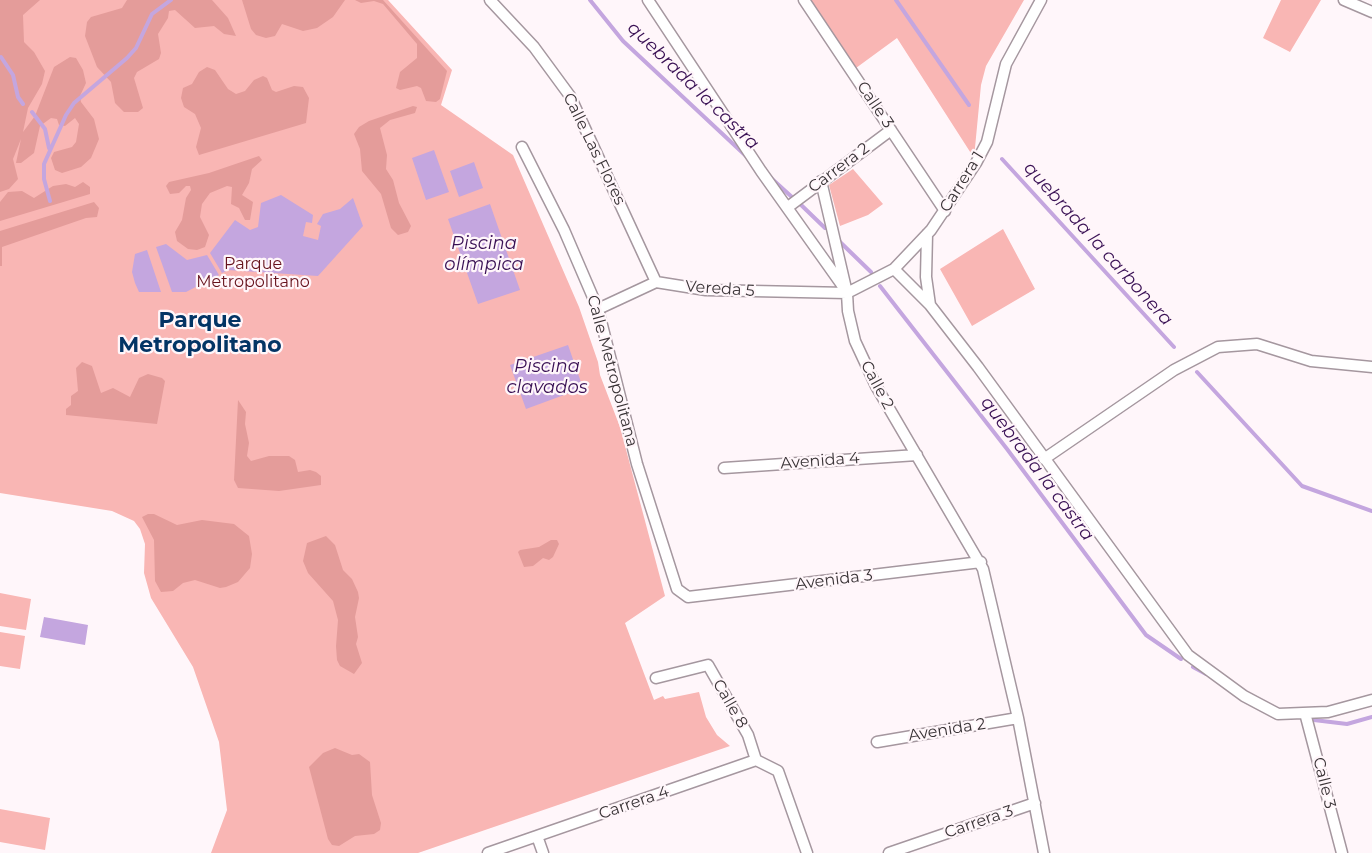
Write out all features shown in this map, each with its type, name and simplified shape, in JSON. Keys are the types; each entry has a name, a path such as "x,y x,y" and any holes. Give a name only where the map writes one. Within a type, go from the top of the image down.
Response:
{"street":[{"name":"Calle Las Flores","path":"490,0 534,47 570,96 656,282"},
{"name":"Calle 2","path":"648,0 761,171 848,293 848,311 855,341 876,386 981,562 1018,718 1044,853"},
{"name":"Calle 3","path":"804,0 945,211"},
{"name":"Carrera 1","path":"848,293 894,269 927,234 962,188 987,142 1006,64 1041,0"},
{"path":"1344,0 1372,12"},
{"name":"Carrera 2","path":"788,207 891,129"},
{"name":"Calle Metropolitana","path":"522,147 564,230 598,309 637,464 669,567 677,589 688,597"},
{"path":"821,181 848,293"},
{"path":"927,234 926,277 930,305"},
{"path":"894,269 930,305 1188,655 1244,696 1278,714 1328,712 1372,700"},
{"name":"Vereda 5","path":"656,282 706,290 848,293"},
{"path":"598,309 656,282"},
{"path":"1044,459 1174,370 1218,346 1257,344 1311,362 1372,367"},
{"name":"Avenida 4","path":"724,468 917,455"},
{"name":"Avenida 3","path":"688,597 981,562"},
{"name":"Calle 8","path":"656,678 708,666 748,735 756,760"},
{"name":"Calle 3","path":"1305,713 1338,852"},
{"name":"Avenida 2","path":"877,742 1018,718"},
{"path":"756,760 778,771 807,853"},
{"name":"Carrera 4","path":"488,853 756,760"},
{"name":"Carrera 3","path":"889,853 1035,803"},
{"path":"537,836 543,853"}],"green space":[{"name":"Parque Metropolitano","path":"0,0 388,0 452,70 441,105 513,155 579,307 598,362 600,375 620,427 665,596 625,623 654,700 663,696 665,699 699,692 706,717 717,735 730,746 418,853 211,853 227,810 219,742 193,667 151,598 144,573 145,544 140,529 134,521 112,511 0,493"},
{"path":"810,0 1024,0 986,66 981,85 974,158 897,38 856,68"},
{"path":"1281,0 1321,0 1290,52 1263,38"},
{"path":"853,169 883,204 868,215 840,226 829,185"},
{"path":"1003,229 1035,289 972,326 940,269"},
{"path":"0,593 31,599 26,630 0,626"},
{"path":"0,632 25,636 20,669 0,666"},
{"path":"0,809 50,818 45,850 0,842"}],"shaded area":[{"path":"0,0 40,0 23,15 24,42 34,52 45,71 42,84 28,108 23,132 35,116 54,67 70,57 76,58 83,70 86,83 80,96 81,102 94,119 99,139 91,158 81,167 62,173 55,170 51,158 54,152 72,147 76,142 79,124 75,118 65,126 59,125 57,119 51,118 40,126 34,153 21,163 16,163 21,139 13,159 18,179 9,189 0,192"},
{"path":"127,0 212,0 228,18 236,36 224,34 214,26 195,28 175,10 169,11 168,18 158,34 161,53 159,59 137,72 134,78 143,108 138,112 124,112 115,103 111,82 97,67 85,36 87,22 91,17 122,8"},
{"path":"242,0 345,0 333,17 317,28 303,31 282,24 275,36 266,38 256,35 251,29"},
{"path":"355,0 383,0 447,71 440,99 436,102 426,101 421,88 417,86 400,90 396,88 400,72 417,58 417,44 383,4 374,1 361,3"},
{"path":"207,67 215,70 228,89 236,94 245,91 254,80 263,76 267,78 272,90 276,92 294,86 303,87 309,98 306,123 199,155 196,147 201,128 195,114 184,107 181,98 183,88 192,84 199,72"},
{"path":"413,106 417,107 415,113 390,120 380,128 387,155 386,169 393,180 399,203 411,226 408,232 398,235 391,228 381,194 362,171 360,149 354,134 359,127 369,121"},
{"path":"259,156 262,160 252,169 249,183 242,195 253,202 250,220 245,220 239,208 231,204 232,187 227,186 210,193 202,204 200,217 209,235 205,247 197,250 188,249 177,241 175,232 182,220 186,198 191,190 190,186 186,186 179,193 170,194 166,186 169,182 209,173"},
{"path":"83,182 90,187 90,194 0,221 0,202 8,192 22,191 34,198 53,186 66,184 75,187"},
{"path":"94,202 99,208 97,217 86,218 2,247 2,266 0,266 0,231"},
{"path":"82,362 92,366 101,393 113,388 130,397 139,378 148,374 162,378 165,381 157,424 66,415 66,409 71,405 71,396 78,391 76,368"},
{"path":"238,400 246,412 245,424 249,443 247,456 251,461 269,456 289,456 295,460 298,472 310,470 321,476 321,485 279,491 238,488 234,480"},
{"path":"154,514 177,525 202,520 234,524 249,536 252,554 250,568 238,582 226,587 220,588 195,580 183,583 173,591 161,592 155,581 154,540 142,517"},
{"path":"326,536 335,545 343,570 352,579 358,592 355,617 358,637 356,644 362,663 354,674 340,666 337,660 338,620 333,601 308,573 303,561 307,543"},
{"path":"551,540 557,540 559,544 553,557 549,560 543,558 533,566 524,567 518,552 520,550 539,547"},
{"path":"335,748 352,755 359,754 370,762 372,795 381,823 380,830 374,834 355,836 339,846 332,845 328,839 309,767 323,753"}],"water":[{"path":"434,150 449,192 426,200 412,158"},
{"path":"474,162 483,188 459,197 450,171"},
{"path":"281,195 313,215 312,223 306,222 303,236 318,240 321,226 317,224 323,214 340,209 353,198 363,226 318,276 228,270 222,273 210,253 235,220 250,230 258,227 261,203"},
{"name":"Piscina olímpica","path":"490,204 520,290 478,304 448,219"},
{"path":"166,244 187,260 207,255 219,275 186,292 172,292 156,247"},
{"path":"147,250 161,292 139,292 135,283 132,272 135,254"},
{"name":"Piscina clavados","path":"568,345 583,388 526,409 510,365"},
{"path":"44,617 88,625 85,645 40,637"}],"waterway":[{"path":"50,201 44,179 44,164 66,115 74,103 127,58 136,48 152,14 171,0"},
{"name":"quebrada la castra","path":"590,0 623,41 746,156"},
{"name":"quebrada la carbonera","path":"896,0 969,105"},
{"path":"1,57 13,75 18,97 23,104"},
{"path":"32,112 45,129 49,148"},
{"name":"quebrada la carbonera","path":"1002,159 1174,347"},
{"name":"quebrada la castra","path":"771,178 793,198"},
{"name":"quebrada la castra","path":"798,202 825,228"},
{"name":"quebrada la castra","path":"838,240 871,272"},
{"name":"quebrada la castra","path":"880,286 1007,449 1146,635 1181,659"},
{"name":"quebrada la carbonera","path":"1197,372 1302,486 1372,511"},
{"name":"quebrada la castra","path":"1193,667 1206,674"},
{"name":"quebrada la castra","path":"1314,720 1347,724 1372,717"}],"district":[{"name":"Parque Metropolitano","path":"200,334"}]}
